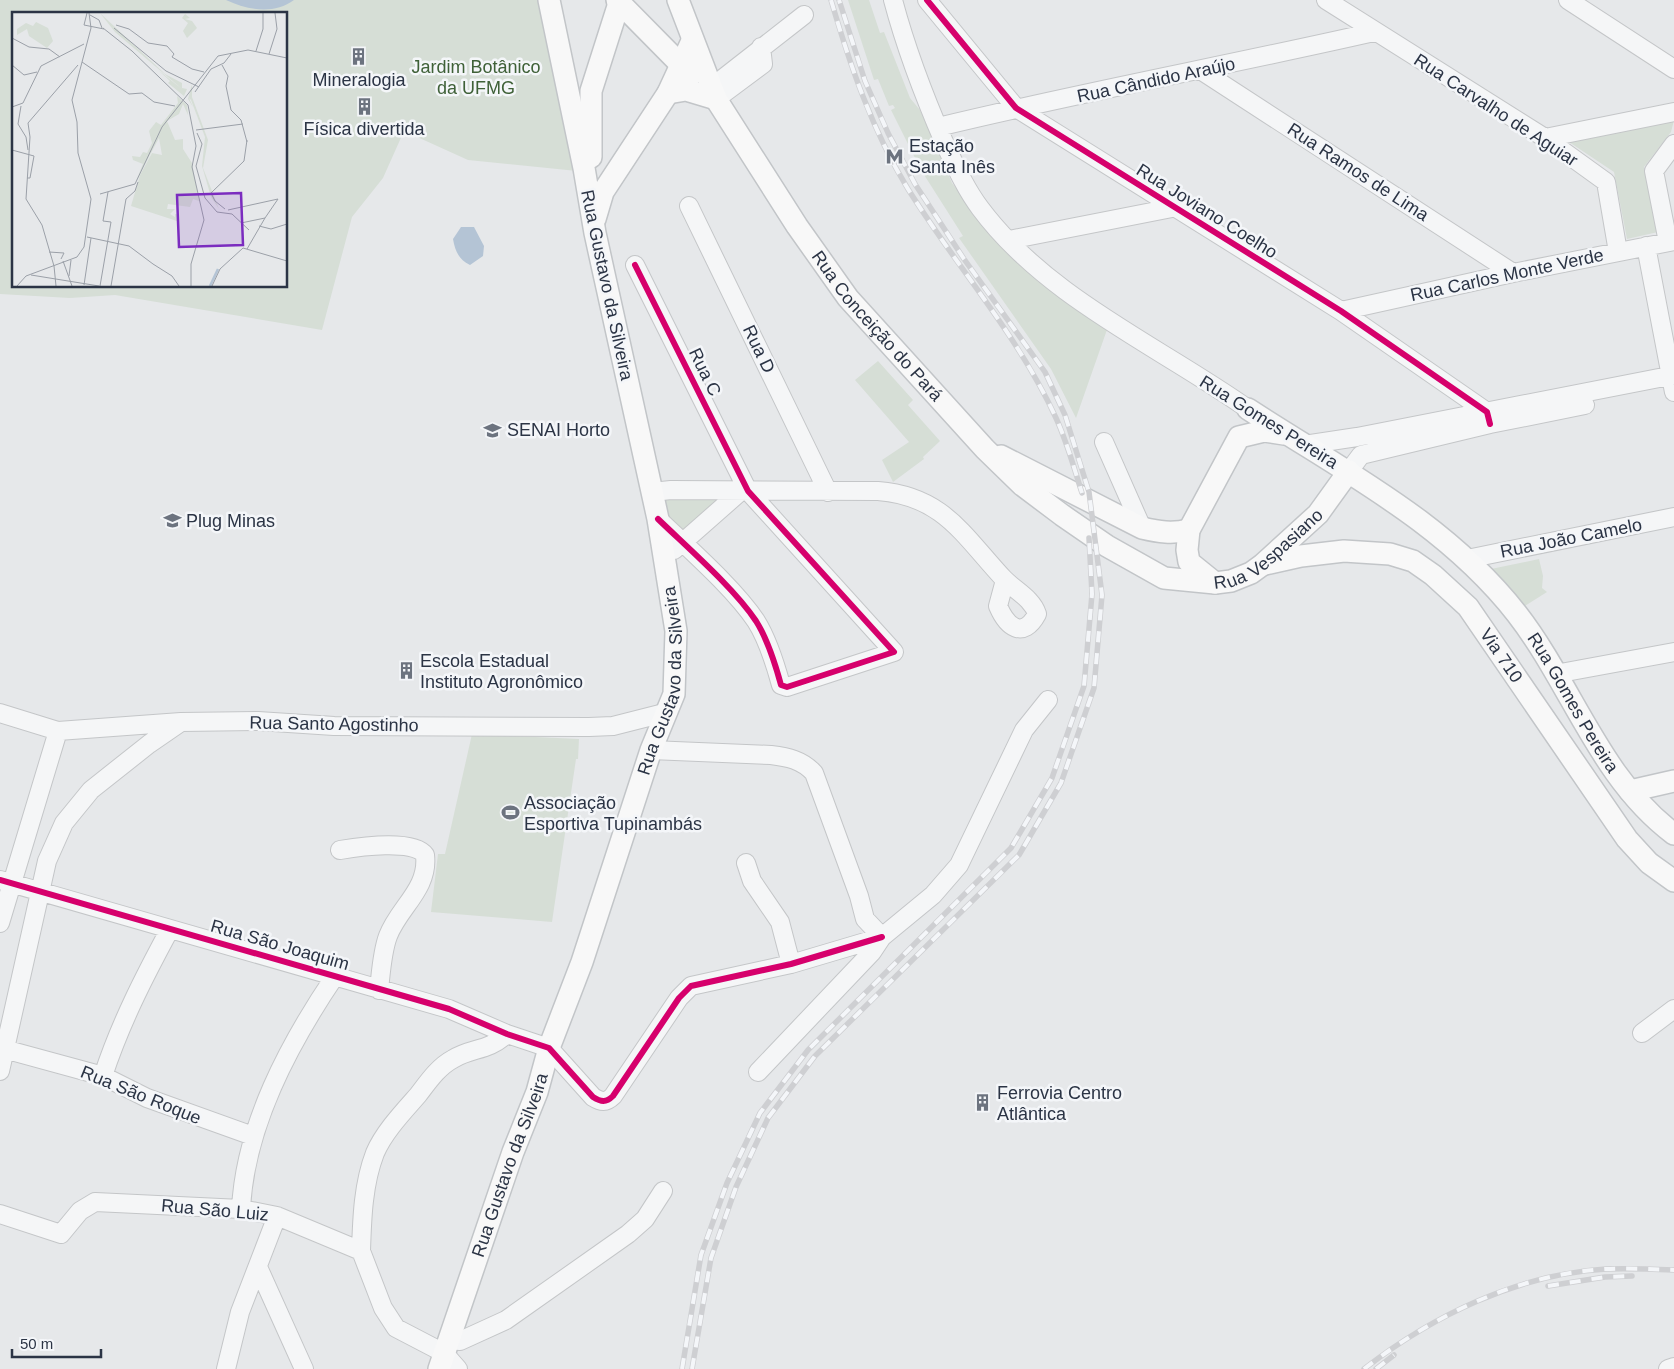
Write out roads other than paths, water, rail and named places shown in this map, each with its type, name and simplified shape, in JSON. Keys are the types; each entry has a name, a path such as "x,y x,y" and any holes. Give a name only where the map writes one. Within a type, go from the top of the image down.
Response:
{"main road":[{"name":"Rua Gustavo da Silveira","path":"448,1358 512,1152 537,1092 549,1048 582,962 651,750 674,694 676,631 658,519 548,0"},
{"name":"Rua Conceição do Pará","path":"678,0 692,41 714,93 797,226 848,298 985,449 1022,485 1107,546 1164,578"},
{"path":"594,224 591,91 619,1 682,66 714,93"},
{"path":"594,224 603,192 613,173 668,93 692,41"},
{"path":"668,93 686,90 714,93"},
{"path":"1215,583 1189,562 1187,550 1189,530 1238,437 1240,404"},
{"name":"Rua Gomes Pereira","path":"1240,404 1379,490 1449,542 1467,559 1517,614 1590,734 1630,791 1652,816 1674,834"},
{"path":"1238,437 1264,432 1296,440"},
{"path":"985,449 1142,528 1163,533 1178,533 1189,530"},
{"name":"Rua Vespasiano","path":"1164,578 1215,583 1240,578 1262,565 1318,514 1349,471"},
{"name":"Via 710","path":"1262,565 1301,556 1344,551 1390,554 1413,561 1433,575 1468,607 1627,839 1649,864 1674,880"},
{"path":"1630,791 1674,781"}],"street":[{"name":"Rua Gomes Pereira","path":"893,0 914,69 938,128 975,202 1009,240 1046,276 1147,346 1240,404"},
{"name":"Rua Joviano Coelho","path":"927,0 1016,108 1172,208 1341,311 1488,418"},
{"name":"Rua Carvalho de Aguiar","path":"1326,0 1545,138 1606,182 1618,252"},
{"path":"1568,0 1674,69"},
{"path":"714,93 763,64 761,47 804,15"},
{"name":"Rua Cândido Araújo","path":"938,128 1016,108 1202,71 1374,32"},
{"name":"Rua Ramos de Lima","path":"1202,71 1513,273"},
{"path":"1545,138 1674,112"},
{"path":"1671,241 1654,171 1674,144"},
{"name":"Rua D","path":"689,206 828,492"},
{"path":"1009,240 1172,208"},
{"name":"Rua Carlos Monte Verde","path":"1341,311 1671,241"},
{"path":"1296,440 1488,418 1673,383 1646,246"},
{"name":"Rua C","path":"635,265 744,491 894,652 787,688 781,685 767,642 755,620 682,542"},
{"path":"1349,471 1361,455 1488,418"},
{"path":"1104,442 1142,528"},
{"path":"652,492 671,490 878,491 912,496 957,524 1005,580"},
{"path":"664,558 744,491"},
{"name":"Rua João Camelo","path":"1467,559 1674,517"},
{"path":"658,519 682,542"},
{"path":"1555,674 1674,652"},
{"path":"758,1072 872,952 882,937 933,895 959,865 1024,730 1048,700"},
{"name":"Rua Santo Agostinho","path":"0,713 58,730 181,722 258,722 334,726 589,727 613,726 668,712"},
{"path":"0,1071 2,1048 41,893 47,861 64,823 91,790 149,744 181,722"},
{"path":"0,923 6,882 58,730"},
{"path":"651,750 771,755 786,757 806,765 814,773 859,896 864,919 882,937"},
{"path":"340,850 374,844 416,849 425,855 424,874 418,889 388,934 378,990"},
{"path":"746,863 752,881 780,922 791,964"},
{"name":"Rua São Joaquim","path":"6,882 449,1010 507,1034 549,1048"},
{"path":"103,1076 115,1038 140,985 170,929"},
{"path":"549,1048 593,1097 598,1100 607,1101 613,1096 684,992 691,986 791,964 882,937"},
{"path":"241,1210 242,1187 253,1136 305,1020 335,976"},
{"path":"1642,1032 1674,1009"},
{"path":"507,1034 492,1047 452,1060 437,1072 388,1133 376,1153 368,1179 362,1215 361,1251 383,1308 396,1328 448,1358 460,1342 506,1320 628,1234 645,1219 663,1191"},
{"name":"Rua São Roque","path":"2,1048 103,1076 147,1098 253,1136"},
{"name":"Rua São Luiz","path":"0,1214 61,1234 80,1211 95,1202 241,1210 277,1216 361,1251"},
{"path":"226,1369 240,1312 277,1216"},
{"path":"258,1267 304,1369"},
{"path":"1668,1369 1674,1367"}],"water":[{"path":"226,0 294,0 278,8 260,9"},
{"path":"461,227 474,227 484,246 483,256 470,265 460,258 453,239"}],"railway":[{"path":"831,0 854,73 883,144 908,189 1005,329 1041,387 1064,436 1082,493"},
{"path":"692,1369 711,1258 736,1187 768,1118 815,1056 1019,855 1061,783 1094,688 1102,595 1089,492 1065,415 1045,372 964,259 915,184 888,133 865,81 839,0"},
{"path":"682,1369 701,1255 727,1183 760,1113 808,1050 1011,848 1052,778 1084,686 1092,594 1089,538"},
{"path":"1364,1369 1390,1350 1447,1315 1509,1289 1541,1279 1606,1269 1674,1270"},
{"path":"1548,1286 1605,1277 1632,1276"},
{"path":"1376,1369 1394,1355"}],"place":[{"name":"Mineralogia","path":"359,57"},
{"name":"Física divertida","path":"364,106"},
{"name":"Estação Santa Inês","path":"895,156"},
{"name":"SENAI Horto","path":"493,430"},
{"name":"Plug Minas","path":"172,521"},
{"name":"Escola Estadual Instituto Agronômico","path":"406,671"},
{"name":"Associação Esportiva Tupinambás","path":"510,813"},
{"name":"Ferrovia Centro Atlântica","path":"983,1103"}],"park label":[{"name":"Jardim Botânico da UFMG","path":"476,77"}]}
